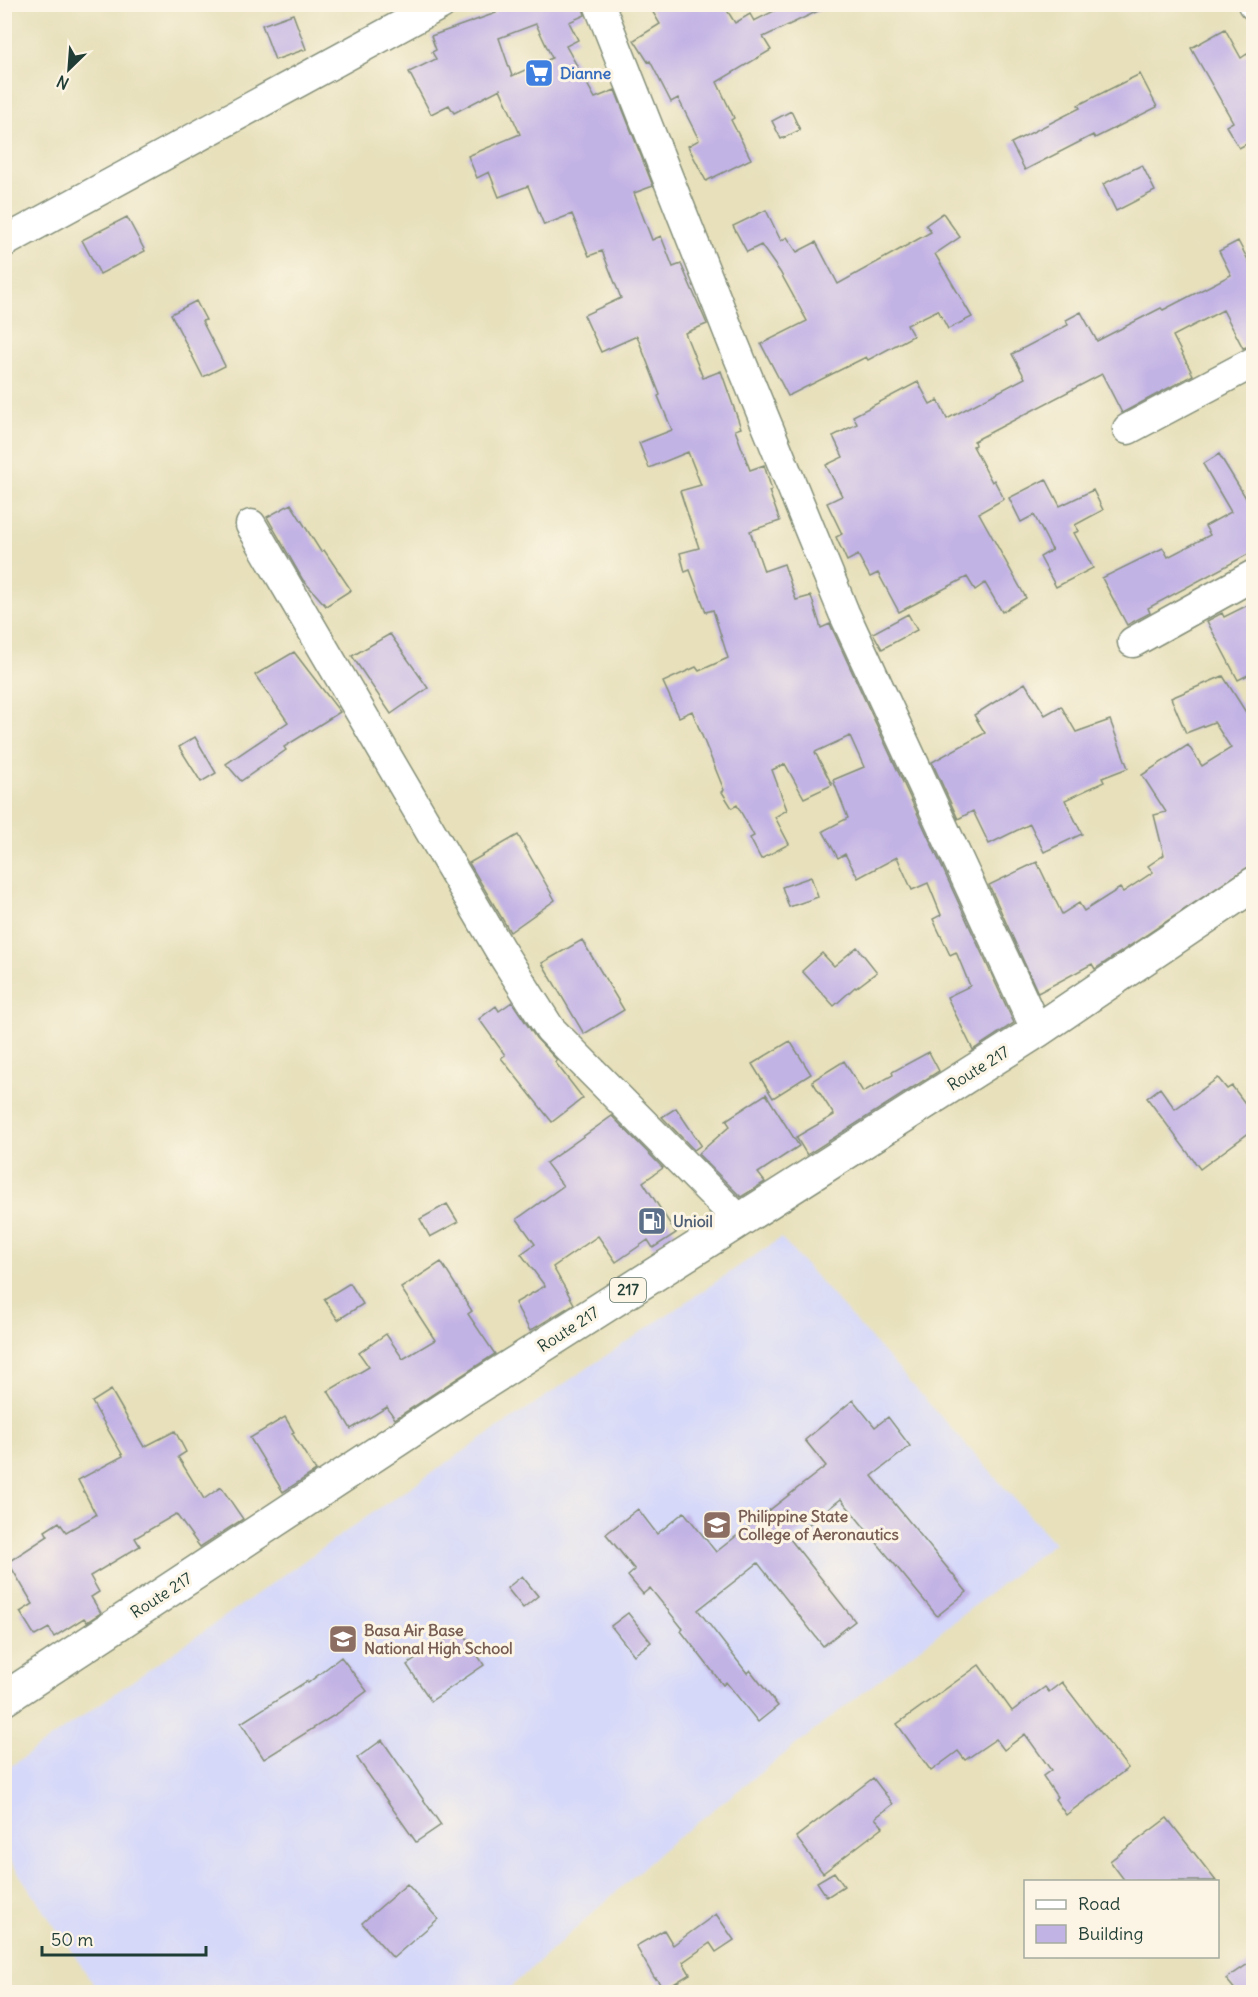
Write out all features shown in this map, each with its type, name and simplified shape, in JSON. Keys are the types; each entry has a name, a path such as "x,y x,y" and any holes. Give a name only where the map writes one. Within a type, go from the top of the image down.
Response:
{"main road":[{"name":"Route 217","path":"4,1699 351,1468 1037,1031 1254,884"}],"street":[{"path":"4,242 441,4"},
{"path":"599,4 738,356 844,613 1037,1031"},
{"path":"1128,429 1254,362"},
{"path":"250,525 500,950 550,1029 739,1220"},
{"path":"1133,642 1254,575"}],"shaded area":[{"path":"781,1238 1054,1543 667,1846 505,1992 99,1992 5,1853 4,1771 381,1507"}],"building":[{"path":"493,4 582,4 585,15 569,22 578,40 566,46 595,98 615,90 653,186 634,193 652,240 661,236 673,267 681,264 707,324 685,333 703,378 721,371 741,428 735,430 750,470 764,465 772,490 769,491 780,521 750,531 764,571 784,564 796,600 811,596 821,628 830,624 1014,1023 973,1050 947,997 970,986 956,952 950,955 933,919 941,915 928,883 912,890 897,857 858,878 845,854 838,858 823,831 848,818 833,780 864,767 850,736 815,752 832,785 804,798 785,764 772,770 787,810 775,817 789,844 761,859 750,838 754,836 737,805 732,808 722,792 724,790 692,711 679,717 663,682 696,667 699,671 728,658 713,610 706,612 690,570 685,572 680,553 699,548 680,491 701,485 688,452 649,468 639,443 672,430 637,336 601,352 584,315 621,298 602,251 589,256 572,214 544,225 528,186 499,197 489,172 477,178 468,156 520,134 500,89 454,113 449,105 431,114 409,72 436,59 432,52 436,50 431,36 496,13","holes":["536,24 552,58 512,76 499,38"]},
{"path":"648,4 723,4 735,23 750,14 754,21 788,4 833,4 763,37 771,50 717,82 734,118 731,120 751,159 706,181 688,146 699,140 678,98 671,102 650,61 648,62 634,40 660,24"},
{"path":"293,14 306,49 275,60 262,25"},
{"path":"1225,29 1241,58 1247,54 1254,64 1254,140 1239,148 1226,126 1233,122 1191,48"},
{"path":"1140,74 1157,107 1095,138 1093,135 1025,170 1011,143 1080,108 1078,105"},
{"path":"791,111 800,130 781,139 772,121"},
{"path":"1142,165 1155,191 1116,211 1103,184"},
{"path":"766,210 781,241 787,237 797,252 816,242 838,284 931,232 926,225 943,213 960,237 935,254 972,317 948,329 938,310 907,325 913,336 868,360 866,357 788,396 761,344 807,321 780,272 761,245 747,252 733,226"},
{"path":"127,217 145,251 100,274 82,240"},
{"path":"1238,241 1254,271 1254,345 1243,348 1223,310 1173,336 1193,375 1122,413 1102,374 974,441 973,446 1004,499 979,513 1026,598 1002,612 985,583 975,590 967,577 899,612 878,573 870,577 858,555 847,561 836,537 842,534 827,503 842,496 826,465 843,457 833,436 857,424 853,416 918,382 930,404 938,400 947,419 1025,378 1012,354 1068,325 1066,320 1081,312 1097,341 1231,275 1219,251"},
{"path":"196,301 206,320 202,321 225,366 203,377 171,314"},
{"path":"1219,454 1246,498 1254,494 1254,551 1148,608 1150,613 1127,625 1102,578 1163,548 1168,557 1210,535 1205,526 1231,512 1203,464"},
{"path":"1046,479 1060,506 1093,490 1103,510 1075,525 1079,531 1074,533 1093,568 1056,587 1040,557 1052,550 1034,515 1021,522 1009,498"},
{"path":"291,504 321,552 324,550 351,590 326,606 303,580 267,517"},
{"path":"1254,602 1254,672 1238,680 1207,621 1222,613 1224,617"},
{"path":"908,614 917,630 882,649 873,633"},
{"path":"390,634 428,688 391,714 352,656"},
{"path":"294,652 340,712 284,747 286,750 241,781 226,764 288,722 255,675"},
{"path":"1223,676 1254,725 1254,863 1095,969 1092,964 1038,993 989,885 1037,862 1062,914 1079,903 1084,911 1120,888 1123,892 1153,872 1148,866 1164,855 1154,815 1166,812 1142,775 1188,745 1202,766 1231,748 1214,722 1186,733 1171,698"},
{"path":"1025,683 1045,715 1061,706 1076,732 1110,720 1128,768 1102,778 1104,782 1065,800 1082,834 1044,852 1030,824 989,844 973,811 958,819 932,762 985,733 974,715"},
{"path":"195,737 216,773 201,782 179,747"},
{"path":"518,835 555,900 510,932 469,863"},
{"path":"811,877 818,897 789,907 782,887"},
{"path":"582,940 624,1010 584,1034 542,963"},
{"path":"857,947 877,972 855,987 834,1006 802,971 822,953 834,966"},
{"path":"512,1002 536,1038 557,1060 555,1062 583,1098 552,1122 501,1058 505,1055 479,1019 496,1006 499,1011"},
{"path":"790,1041 811,1074 773,1098 752,1064"},
{"path":"929,1052 939,1071 807,1155 796,1137 834,1115 812,1081 844,1061 863,1092 893,1075 892,1072"},
{"path":"1218,1078 1227,1089 1232,1086 1254,1115 1254,1129 1200,1169 1147,1098 1160,1088 1175,1109"},
{"path":"766,1094 799,1146 758,1173 765,1182 741,1197 698,1154 730,1126 726,1120"},
{"path":"676,1108 701,1145 694,1150 662,1117"},
{"path":"612,1116 663,1168 643,1182 676,1233 653,1248 648,1240 616,1262 598,1236 553,1267 574,1304 530,1331 515,1303 545,1286 521,1254 535,1244 517,1219 563,1186 546,1163"},
{"path":"447,1204 458,1222 430,1237 420,1219"},
{"path":"441,1262 472,1311 468,1314 495,1354 395,1419 387,1407 351,1429 328,1391 369,1367 359,1353 386,1334 403,1359 435,1340 401,1288"},
{"path":"350,1283 363,1304 338,1320 324,1299"},
{"path":"111,1390 144,1447 175,1431 186,1452 178,1457 204,1499 221,1487 243,1519 200,1547 176,1514 135,1538 140,1546 90,1576 99,1592 91,1597 101,1613 87,1622 84,1618 54,1637 49,1628 35,1636 20,1612 33,1604 8,1562 48,1536 45,1531 59,1522 66,1532 96,1515 78,1480 123,1456 92,1402"},
{"path":"853,1400 875,1427 888,1417 910,1446 872,1476 967,1592 937,1616 841,1499 790,1539 855,1621 823,1646 758,1563 698,1610 747,1673 750,1670 778,1706 758,1722 726,1682 723,1685 650,1588 643,1594 628,1576 635,1570 606,1534 638,1509 657,1534 684,1512 716,1552 826,1466 805,1440"},
{"path":"285,1417 294,1432 292,1433 316,1471 283,1492 250,1438"},
{"path":"522,1576 538,1596 523,1608 507,1588"},
{"path":"628,1613 651,1642 634,1655 611,1626"},
{"path":"461,1629 484,1665 431,1701 407,1665"},
{"path":"341,1657 367,1691 338,1713 264,1759 241,1723 307,1681 308,1683"},
{"path":"979,1665 1012,1711 1045,1687 1049,1692 1062,1682 1128,1768 1066,1815 1043,1776 1051,1770 1025,1734 1004,1750 996,1739 965,1760 958,1751 931,1771 897,1724"},
{"path":"382,1740 441,1825 416,1842 357,1758"},
{"path":"873,1778 893,1804 875,1818 883,1827 823,1873 796,1837"},
{"path":"1167,1818 1215,1880 1124,1880 1110,1861"},
{"path":"834,1872 844,1886 827,1897 817,1882"},
{"path":"407,1884 438,1919 393,1958 362,1923"},
{"path":"716,1914 734,1940 716,1952 710,1943 683,1962 690,1974 664,1990 636,1946 664,1930 673,1945"},
{"path":"1254,1960 1254,1992 1237,1992 1226,1979"}],"place":[{"name":"Dianne","path":"539,73"},
{"name":"Unioil","path":"652,1221"},
{"name":"Philippine State College of Aeronautics","path":"717,1525"},
{"name":"Basa Air Base National High School","path":"343,1639"}]}
